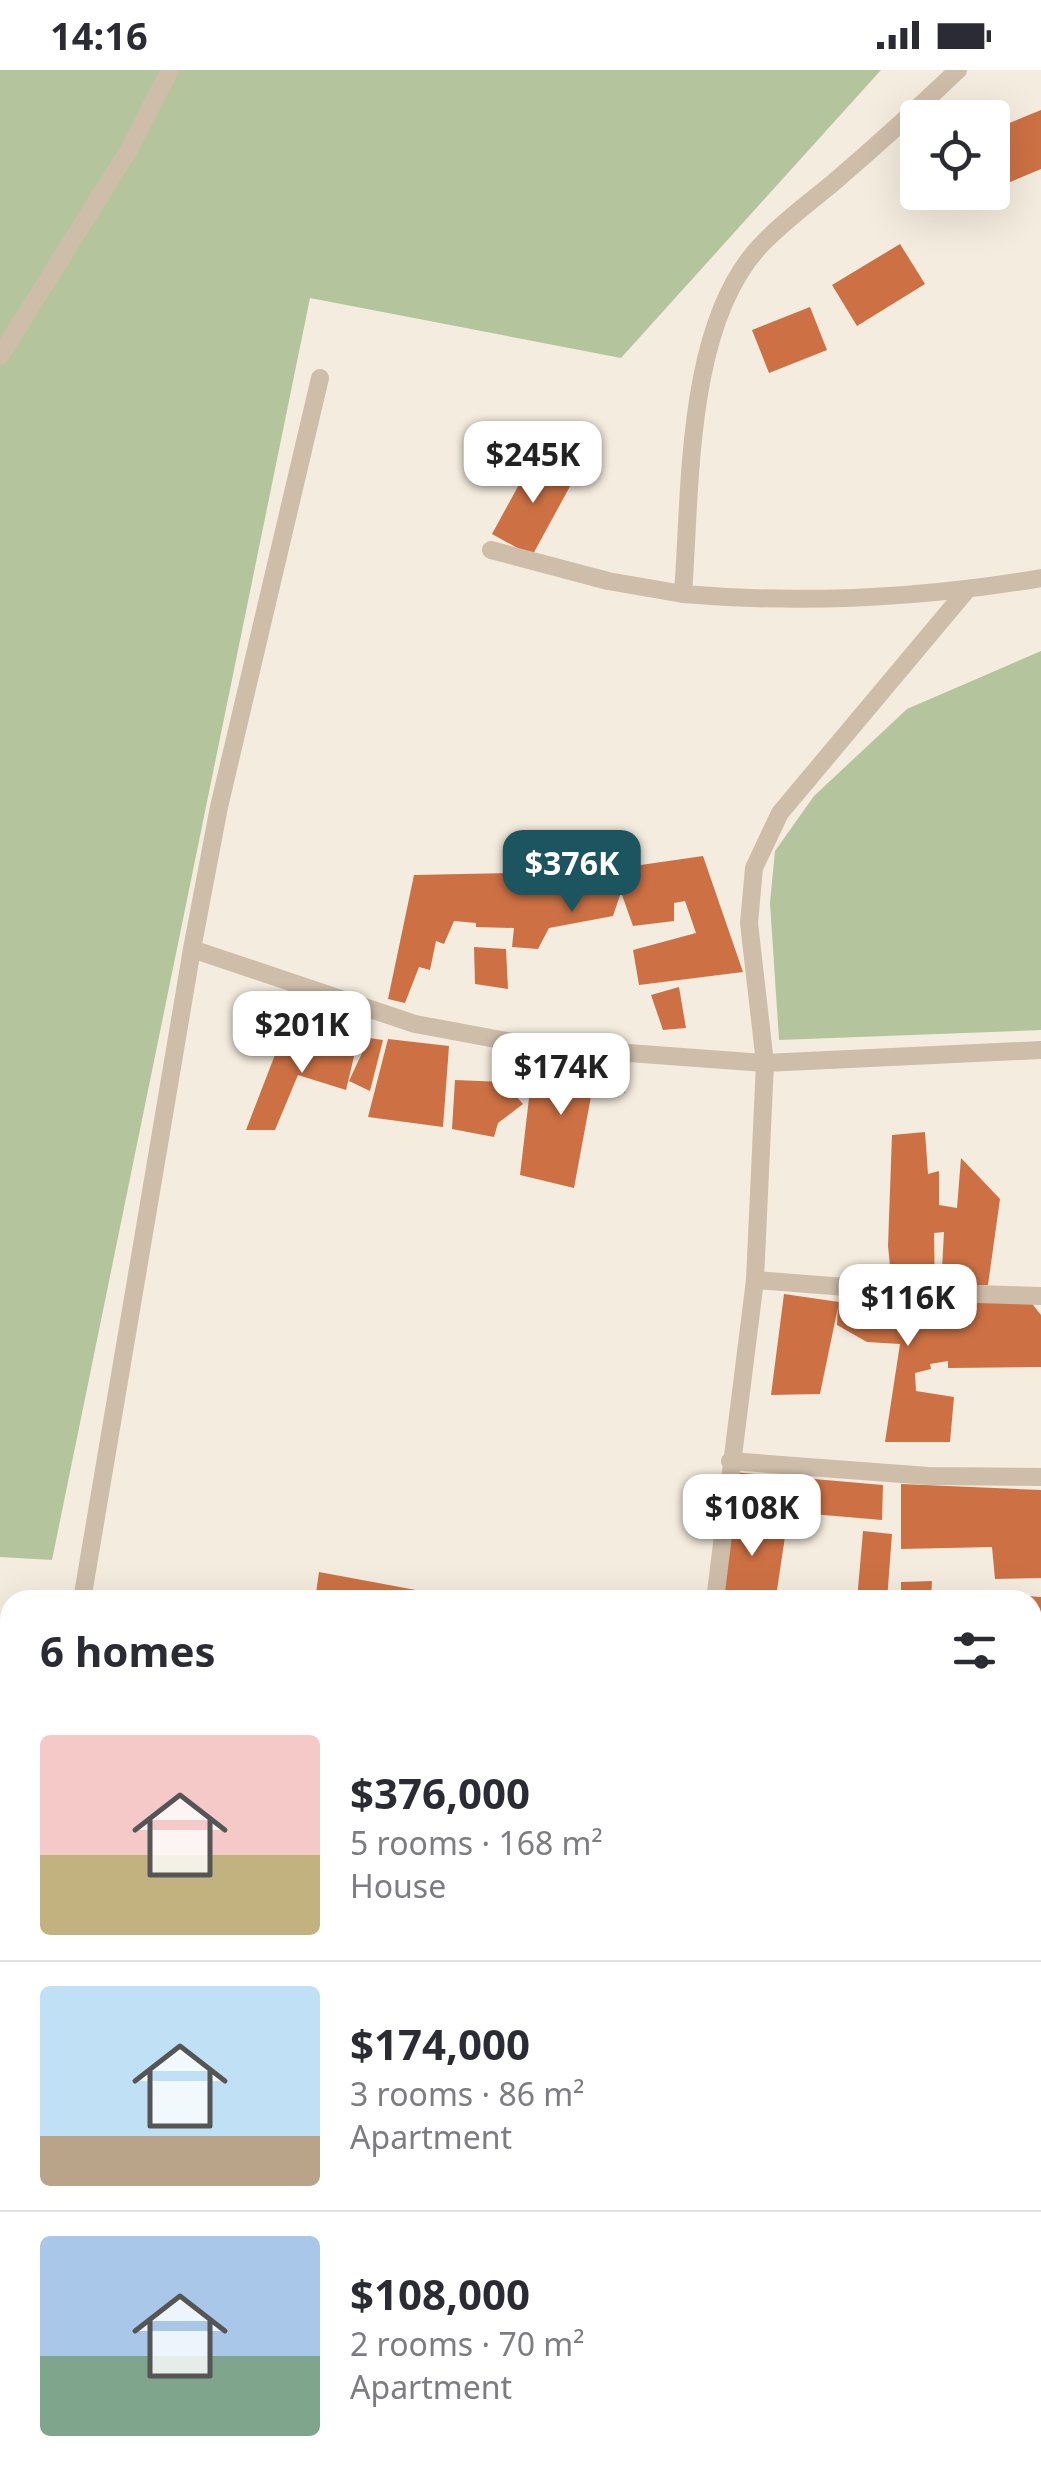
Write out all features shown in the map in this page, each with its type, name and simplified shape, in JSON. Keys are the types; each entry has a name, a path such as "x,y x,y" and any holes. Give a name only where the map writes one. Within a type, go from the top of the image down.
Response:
{"lane":[{"path":"0,356 130,148 170,70"},
{"path":"683,594 699,388 714,328 734,282 761,244 902,124 958,70"},
{"path":"84,1590 219,807 320,378"},
{"path":"491,550 608,582 742,599 966,590 1041,578"},
{"path":"716,1590 755,1280 765,1063 749,922 754,868 780,813 966,590"},
{"path":"192,949 415,1024 534,1046 765,1063 1041,1050"},
{"path":"755,1280 879,1290 1041,1296"},
{"path":"730,1461 928,1476 1041,1477"}],"green space":[{"path":"0,70 881,70 621,358 310,298 52,1560 0,1557"},
{"path":"1041,651 1041,1030 779,1040 770,903 775,851 814,796 907,709"}],"building":[{"path":"1041,110 1041,169 1010,182 1010,123"},
{"path":"900,244 925,284 857,326 832,285"},
{"path":"810,307 827,350 769,373 752,330"},
{"path":"534,457 574,479 532,556 492,534"},
{"path":"703,856 743,972 639,985 633,950 696,933 685,901 674,903 674,921 633,926 613,869"},
{"path":"601,871 621,892 613,916 549,928 538,949 512,947 514,928 476,927 476,923 454,921 444,944 436,941 430,970 419,967 405,1003 388,999 414,875"},
{"path":"474,947 506,949 508,989 475,984"},
{"path":"679,987 686,1028 663,1030 651,995"},
{"path":"316,1030 357,1044 346,1090 298,1075 275,1130 246,1130 278,1047 303,1064"},
{"path":"369,1038 383,1040 370,1091 349,1081"},
{"path":"388,1039 449,1046 443,1127 368,1117"},
{"path":"533,1064 613,1064 625,1093 592,1091 574,1188 520,1175"},
{"path":"455,1080 504,1082 523,1104 498,1123 494,1137 452,1129"},
{"path":"925,1132 928,1174 939,1171 939,1205 957,1208 961,1158 1000,1199 988,1285 941,1288 944,1232 934,1233 935,1289 892,1286 888,1246 892,1135"},
{"path":"784,1294 839,1302 1029,1300 1041,1315 1041,1367 948,1368 948,1361 930,1364 931,1369 915,1373 916,1391 954,1397 950,1442 885,1442 900,1344 867,1342 837,1325 838,1307 820,1394 771,1395"},
{"path":"732,1472 883,1485 882,1520 729,1507"},
{"path":"901,1484 1041,1490 1041,1578 995,1579 992,1547 901,1549"},
{"path":"727,1518 787,1523 777,1590 720,1590"},
{"path":"863,1531 892,1534 888,1590 858,1590"},
{"path":"319,1572 416,1590 316,1590"},
{"path":"932,1581 932,1590 901,1590 901,1582"}]}
